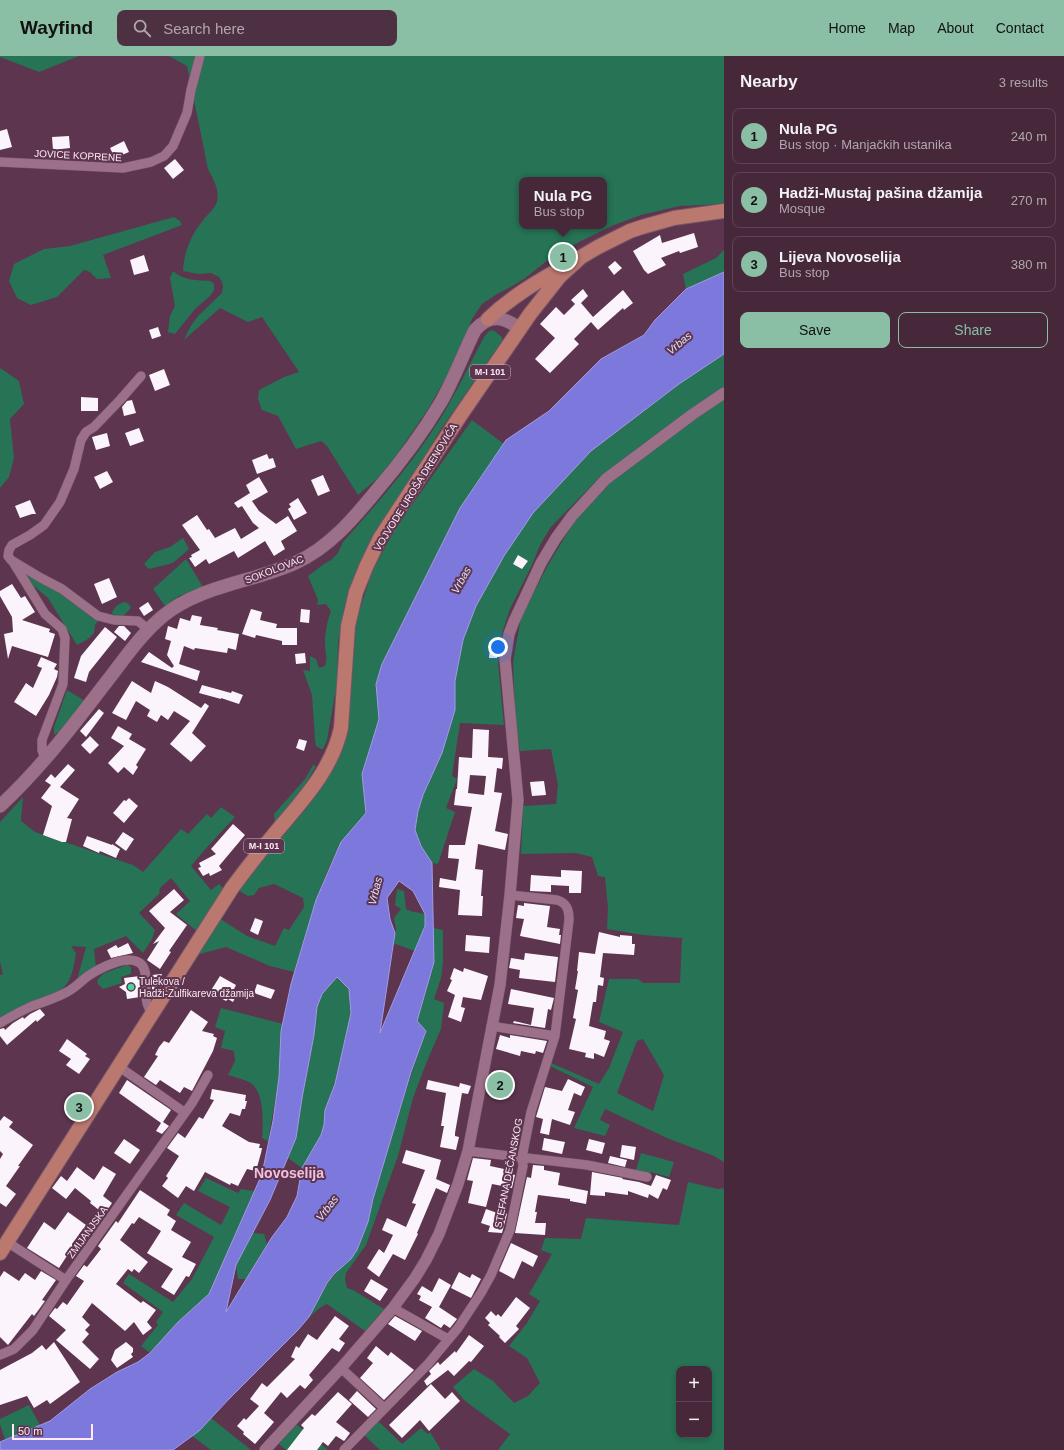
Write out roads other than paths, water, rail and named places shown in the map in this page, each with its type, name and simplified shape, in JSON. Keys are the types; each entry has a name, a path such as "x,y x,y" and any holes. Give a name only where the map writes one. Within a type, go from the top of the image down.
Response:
{"main road":[{"name":"M-I 101","path":"520,329 560,276 581,257 612,240 642,227 674,218 724,212"},
{"path":"488,319 517,295 543,278 581,257"},
{"path":"488,319 508,321 520,329"},
{"name":"SOKOLOVAC","path":"0,806 45,759 162,616 178,605 212,590 268,574 296,563 315,553 332,538 362,507 415,442 451,384 475,330 488,319"},
{"name":"VOJVODE UROŠA DRENOVIĆA","path":"3,1248 232,888 256,856 312,789 329,761 337,744 341,728 348,626 356,592 364,571 380,538 460,416 520,329"}],"street":[{"name":"JOVICE KOPRENE","path":"0,162 123,168 151,162 164,156 173,146 187,112 200,56"},
{"path":"45,759 42,750 42,740 62,684 65,638 62,629 45,614 8,556 9,550 12,546 44,525 60,502 74,469 81,440 86,432 94,427 141,376"},
{"path":"265,1450 341,1368 393,1308 421,1270 439,1234 458,1184 468,1151 503,966 510,895 518,800 506,659 509,634 514,621 541,563 572,516 606,479 692,414 724,393"},
{"path":"11,560 62,589 98,616 114,620 138,621 149,630"},
{"name":"STEFANA DEČANSKOG","path":"344,1450 428,1364 458,1328 491,1275 510,1230 523,1166 522,1157 531,1112 554,1036 568,927 568,910 562,902 557,900 510,895"},
{"path":"0,1023 12,1015 68,992 95,972 126,960 137,962 143,968 146,999 148,1007 152,1012"},
{"path":"491,1026 554,1036"},
{"path":"118,1066 184,1112"},
{"name":"ZMIJANJSKA","path":"0,1355 14,1349 33,1330 66,1280 200,1091 208,1075"},
{"path":"468,1151 604,1167 647,1178"},
{"path":"3,1248 66,1280"},
{"path":"393,1308 448,1339"},
{"path":"341,1368 384,1408"}],"water":[{"name":"Vrbas","path":"724,272 724,354 679,384 591,451 533,513 504,556 476,606 463,640 455,681 455,710 442,753 423,795 418,811 415,830 421,846 432,863 434,962 417,1021 426,1031 411,1072 373,1199 368,1222 357,1250 351,1259 334,1274 327,1283 309,1317 298,1330 199,1431 173,1450 0,1450 0,1442 50,1421 90,1389 117,1372 138,1362 150,1353 178,1322 209,1294 262,1174 273,1121 279,1077 281,1031 291,984 316,900 341,842 366,813 362,774 379,719 376,684 382,664 460,508 506,440 549,411 601,359 644,335 655,320 686,289","holes":["399,881 413,891 425,914 425,926 380,1033 395,933 390,919 387,898","337,977 349,989 351,1013 335,1084 325,1110 324,1125 321,1135 302,1168 297,1196 287,1217 272,1237 226,1312 236,1265 270,1200 296,1138 314,1035 317,1007 322,994"]}],"place":[{"name":"Nula PG","path":"563,257"},
{"name":"Tulekova / Hadži-Zulfikareva džamija","path":"131,987"},
{"name":"Hadži-Mustaj pašina džamija","path":"500,1085"},
{"name":"Lijeva Novoselija","path":"79,1107"}],"district":[{"name":"Novoselija","path":"289,1173"}]}
